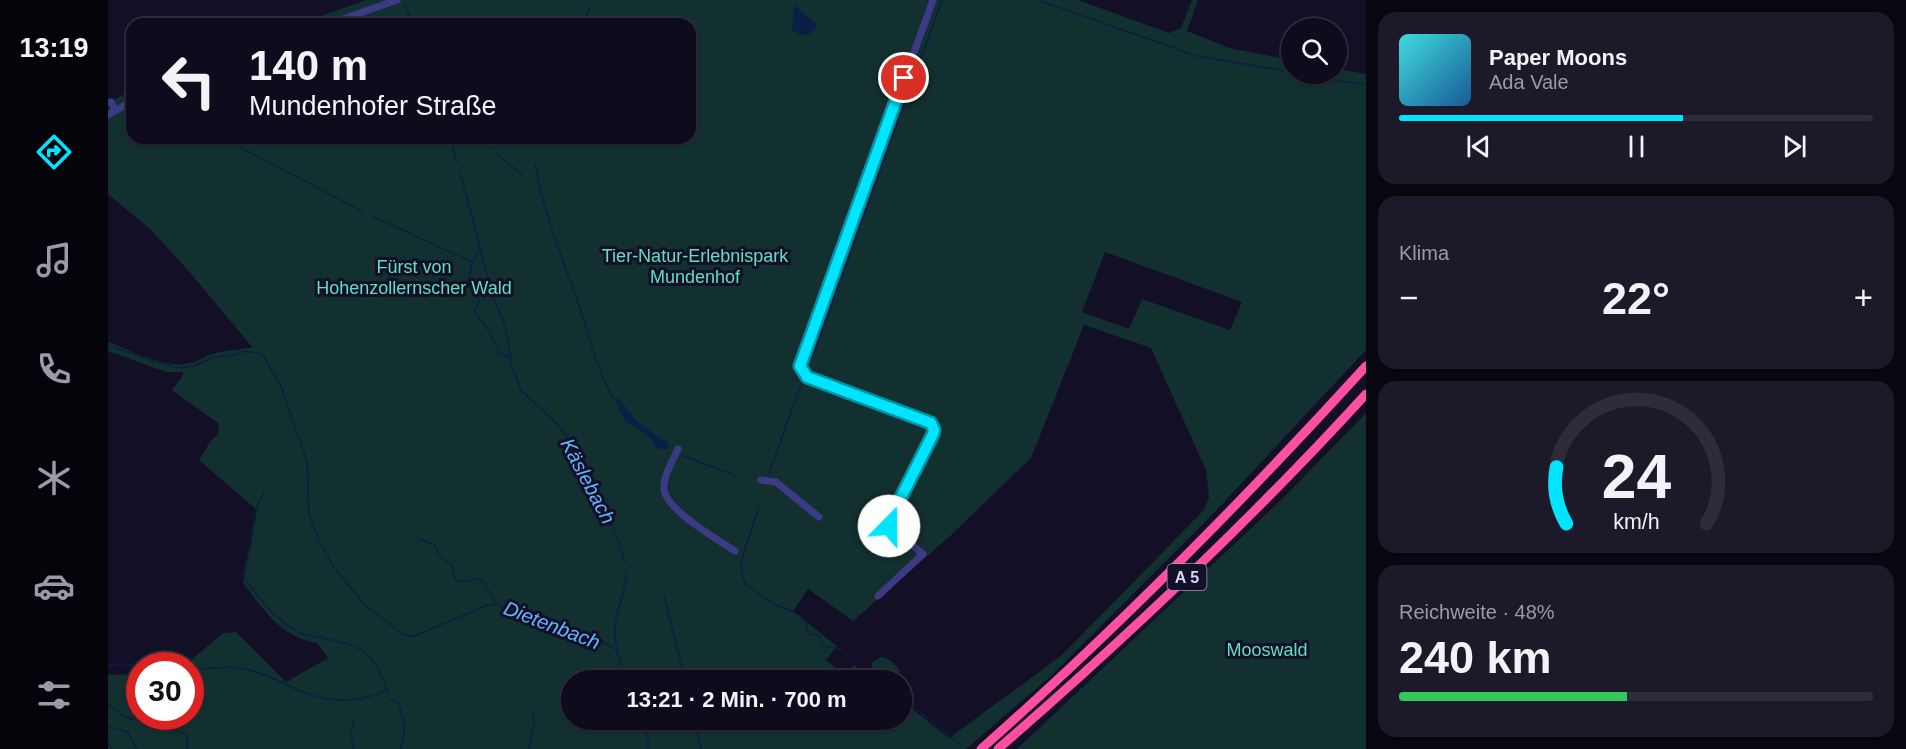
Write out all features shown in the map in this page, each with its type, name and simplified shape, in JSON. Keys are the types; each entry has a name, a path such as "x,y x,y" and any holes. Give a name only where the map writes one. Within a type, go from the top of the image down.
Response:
{"highway":[{"name":"A 5","path":"981,749 1051,687 1142,600 1265,476 1366,366"},
{"name":"A 5","path":"998,749 1061,694 1198,566 1278,488 1366,394"}],"street":[{"path":"346,18 397,0"},
{"path":"878,596 923,554 889,526 890,519 934,430 931,423 807,377 800,366 933,0"},
{"path":"111,102 111,112 126,104"},
{"path":"678,449 664,483 665,494 673,506 735,551"},
{"path":"761,480 776,482 819,517"}],"green space":[{"path":"366,0 1078,0 1169,33 1181,28 1192,0 1198,0 1187,31 1229,48 1281,58 1281,84 1347,84 1347,71 1366,74 1366,350 1210,517 1052,675 966,749 108,749 108,675 126,674 126,730 204,730 204,652 201,652 223,633 236,632 286,682 328,658 317,643 304,640 283,629 243,583 257,510 199,460 218,434 219,424 172,390 183,372 166,372 108,351 108,342 146,357 177,364 197,361 221,352 253,348 150,229 108,194 108,103 126,93 126,144 696,144 696,18 316,18","holes":["1105,252 1242,302 1230,330 1142,299 1129,329 1082,312","1084,325 1151,348 1206,470 1209,497 1204,510 1061,656 949,738 912,709 912,730 561,730 561,670 838,670 826,660 837,646 793,611 808,589 853,621 949,537 1031,458"]},
{"name":"Mooswald","path":"1366,413 1366,749 1017,749 1282,499"},
{"path":"881,657 892,662 899,670 872,670 872,663"},
{"path":"854,665 861,670 850,670"}],"water":[{"path":"794,5 818,26 811,33 803,36 792,30"},
{"path":"614,398 619,399 638,422 669,444 668,449 655,447 650,437 625,421"}],"waterway":[{"path":"808,370 942,0"},
{"path":"1038,0 1177,49"},
{"name":"Käslebach","path":"404,4 410,18"},
{"path":"586,18 590,6"},
{"path":"1179,50 1197,56 1281,70"},
{"path":"1347,82 1366,85"},
{"name":"Käslebach","path":"452,144 457,162"},
{"path":"484,144 490,148"},
{"path":"241,148 362,211"},
{"path":"497,154 522,175"},
{"path":"535,164 553,233 598,363 614,399"},
{"name":"Käslebach","path":"460,171 493,298 505,325 512,367 521,390 558,425 568,438 597,492 617,537 625,562"},
{"path":"372,216 472,262"},
{"path":"480,249 472,262 469,282 479,301 474,312 487,328 500,354 508,356"},
{"name":"Dietenbach","path":"108,345 179,368 194,366 213,357 234,355 245,351 262,354 281,386 307,462 309,514 318,539 334,567 364,604 401,633 414,636 488,605 496,604 525,617 563,626 582,637 600,641 616,649"},
{"path":"769,473 803,379"},
{"path":"681,455 734,475"},
{"path":"264,493 254,512 251,544 242,575 273,613 296,631 349,645 366,653 377,668 388,692"},
{"path":"759,507 741,564 745,583 775,605 794,612 805,620 808,634 818,635 824,646 837,648 852,658"},
{"path":"417,538 435,545 439,556 452,565 455,578 459,582 477,579 483,581 496,604"},
{"path":"623,670 617,648 615,623 626,572"},
{"path":"664,596 682,667"},
{"path":"108,665 126,665"},
{"path":"204,669 241,668 270,677 309,694 338,700 367,697 386,690"},
{"path":"390,699 398,703 403,721 404,731 400,749"},
{"path":"108,704 126,717"},
{"path":"912,706 961,745"},
{"path":"529,749 534,725 533,713"},
{"path":"354,719 351,735 354,749"},
{"path":"108,726 127,732 137,749"},
{"path":"176,730 187,735 187,749"},
{"path":"646,730 648,749"},
{"path":"697,730 701,749"},
{"path":"108,742 112,749"}],"route":[{"path":"889,526 890,519 933,434 933,426 931,423 908,414 807,377 800,366 904,78"}],"park label":[{"name":"Tier-Natur-Erlebnispark Mundenhof","path":"695,266"},
{"name":"Fürst von Hohenzollernscher Wald","path":"414,277"}]}
